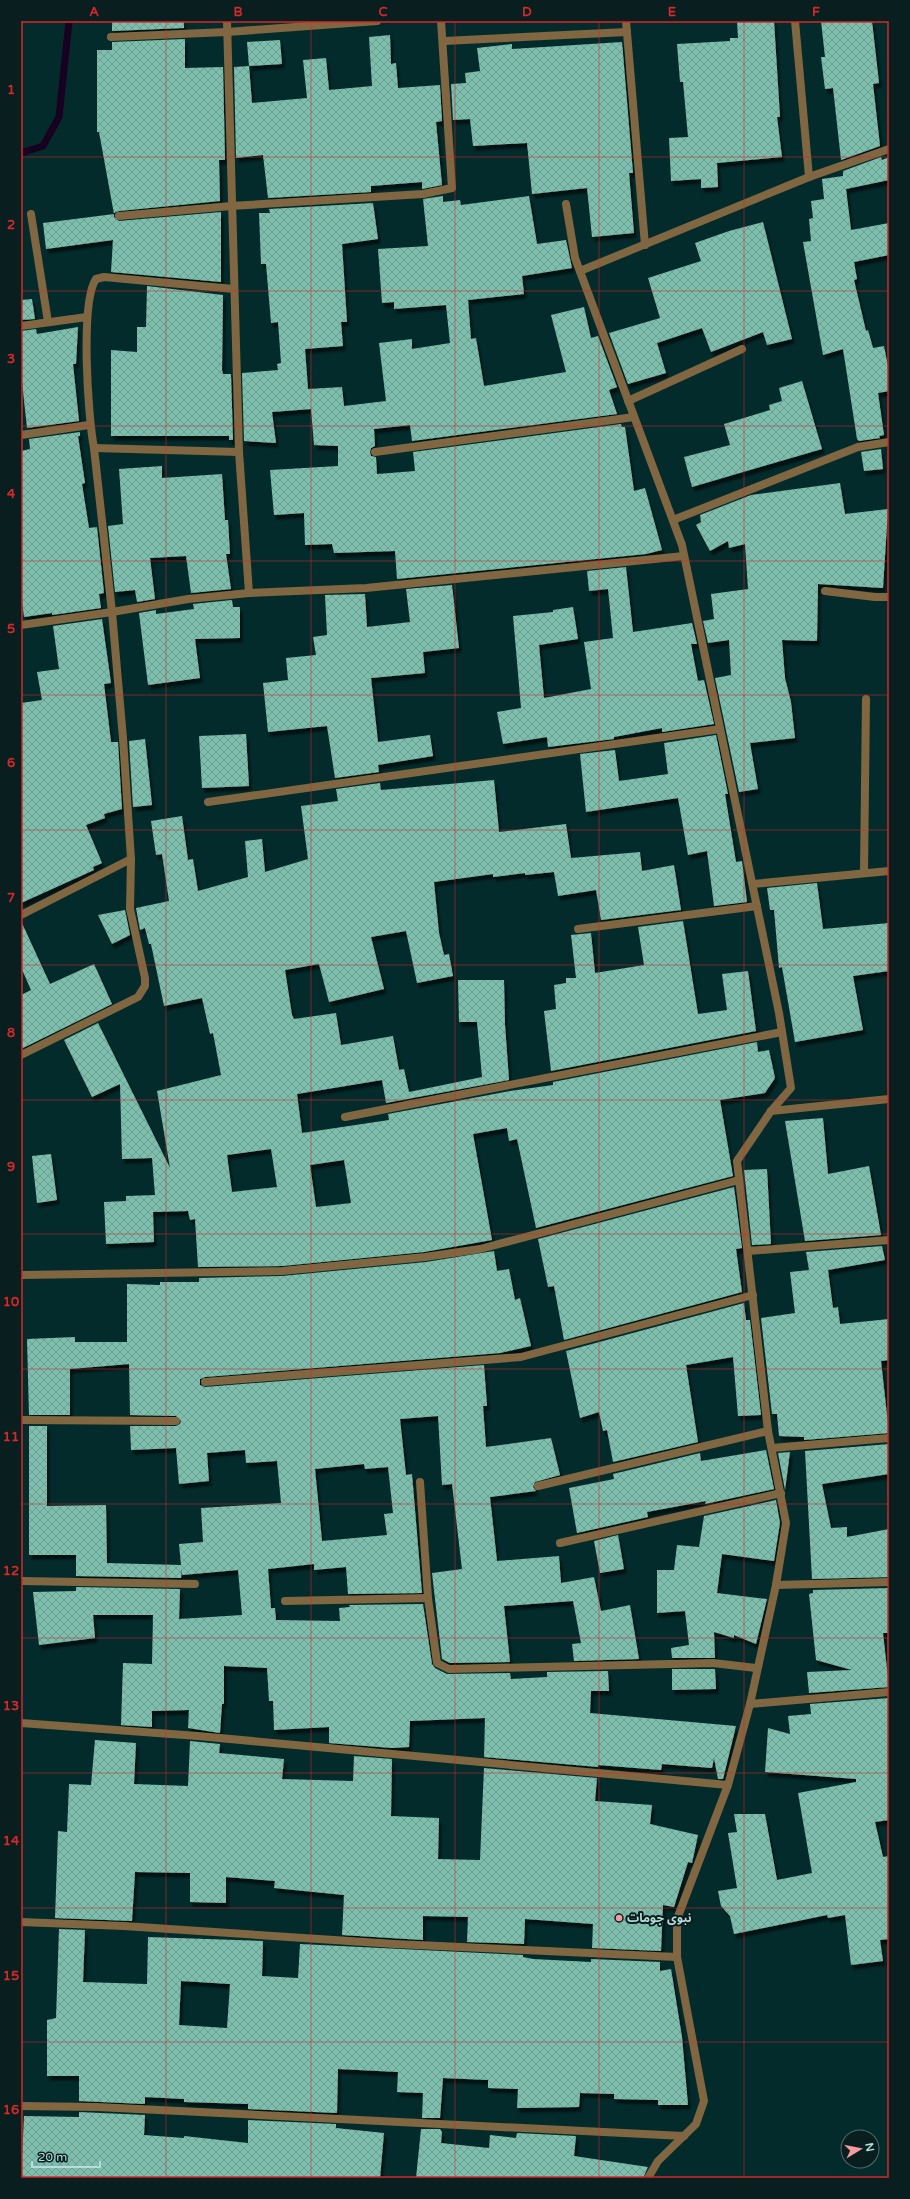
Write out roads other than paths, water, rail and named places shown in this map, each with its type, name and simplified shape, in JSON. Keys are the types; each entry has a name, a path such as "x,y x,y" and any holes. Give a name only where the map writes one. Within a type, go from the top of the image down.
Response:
{"street":[{"path":"227,21 239,452 249,593"},
{"path":"111,37 227,32 377,21"},
{"path":"119,216 231,206 423,194 452,188 444,41 441,21"},
{"path":"626,21 645,245"},
{"path":"795,21 809,177"},
{"path":"444,41 627,32"},
{"path":"580,271 809,177 889,150"},
{"path":"566,204 575,258 673,520 684,556 753,884 782,1032 791,1088 770,1111 737,1160 768,1431 786,1523 776,1585 756,1668 750,1704 728,1785 677,1919 677,1956 704,2101 696,2124 658,2161 648,2178"},
{"path":"31,214 48,322"},
{"path":"21,1054 138,996 145,986 145,978 130,909 131,859 123,738 112,612 94,448 89,425 87,317 92,284 96,279 104,277 234,289"},
{"path":"21,326 87,317"},
{"path":"628,401 742,348"},
{"path":"374,452 634,417"},
{"path":"21,435 89,425"},
{"path":"673,520 858,447 889,442"},
{"path":"94,448 239,452"},
{"path":"21,625 188,599 249,593 366,588 684,556"},
{"path":"825,591 875,597 889,596"},
{"path":"864,873 866,699"},
{"path":"208,802 720,729"},
{"path":"21,915 131,859"},
{"path":"753,884 889,871"},
{"path":"578,929 757,906"},
{"path":"345,1117 782,1032"},
{"path":"770,1111 889,1099"},
{"path":"21,1275 282,1271 425,1257 480,1249 739,1180"},
{"path":"748,1251 889,1240"},
{"path":"205,1382 521,1357 753,1295"},
{"path":"21,1420 176,1421"},
{"path":"538,1486 768,1431"},
{"path":"772,1448 889,1438"},
{"path":"420,1482 428,1598 437,1663 449,1669 712,1663 756,1668"},
{"path":"560,1543 781,1494"},
{"path":"21,1581 195,1584"},
{"path":"776,1585 889,1582"},
{"path":"285,1601 428,1598"},
{"path":"750,1704 889,1692"},
{"path":"21,1723 198,1736 728,1785"},
{"path":"21,1922 124,1926 395,1944 677,1956"},
{"path":"21,2106 97,2107 684,2136"}],"waterway":[{"path":"21,153 43,146 59,117 69,21"}],"place":[{"name":"نبوی جومات","path":"619,1918"}]}
